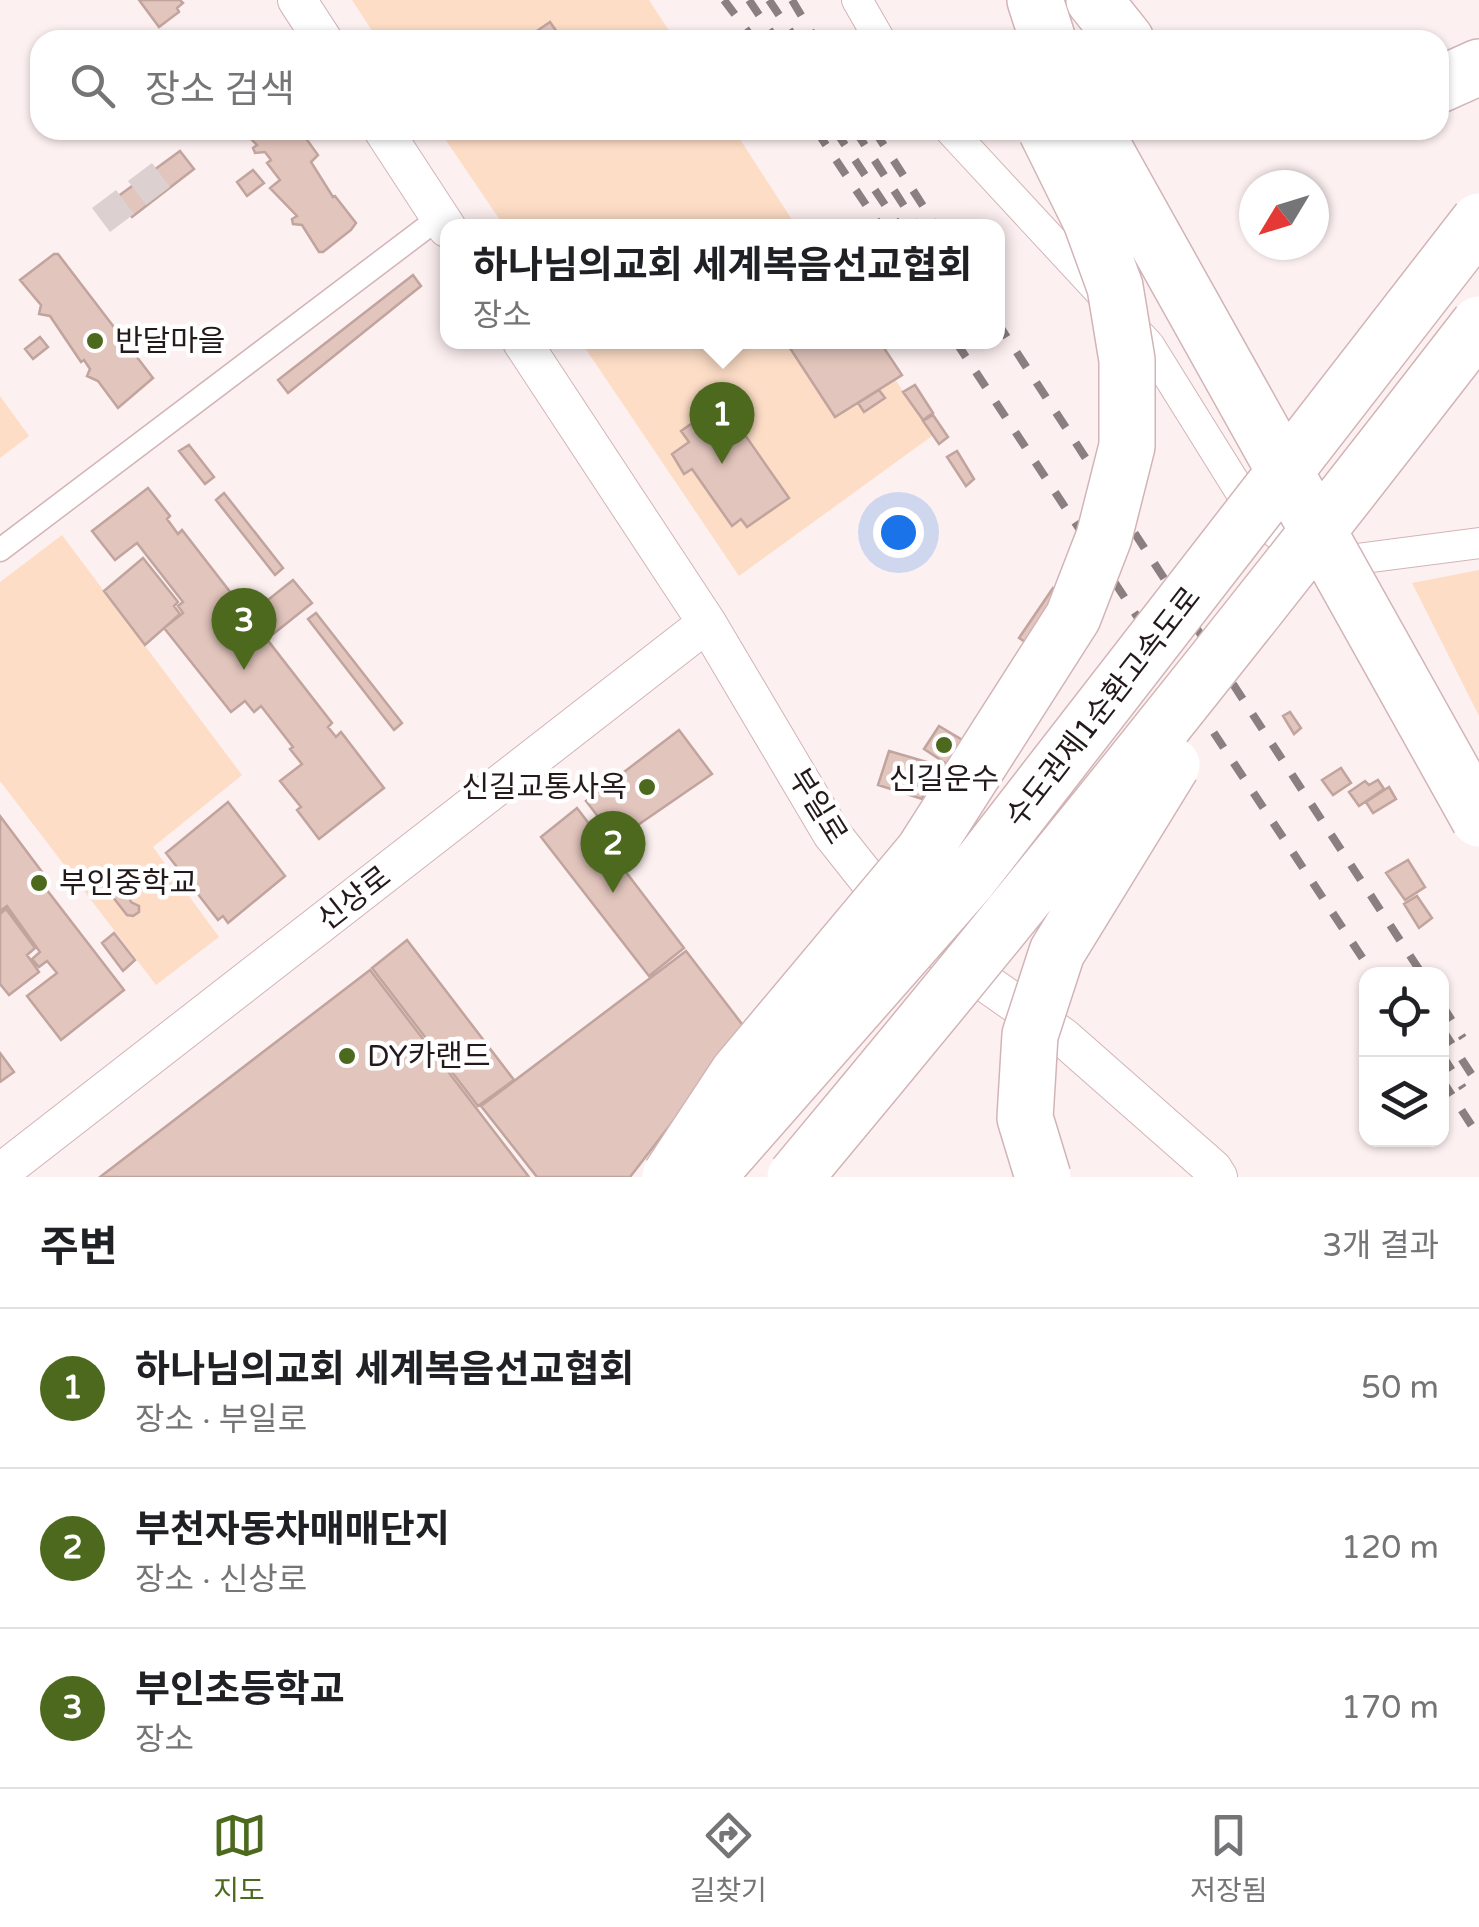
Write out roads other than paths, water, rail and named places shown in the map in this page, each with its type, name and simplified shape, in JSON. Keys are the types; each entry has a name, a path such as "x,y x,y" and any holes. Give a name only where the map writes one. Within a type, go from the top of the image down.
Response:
{"highway":[{"path":"1001,0 1008,30"},
{"path":"1064,18 1098,30"},
{"path":"1449,80 1479,67"},
{"path":"669,1177 738,1073 923,852 1073,617 1104,538 1127,446 1127,360 1114,288 1091,221 1051,140"},
{"path":"1100,140 1479,819"},
{"path":"1129,140 1479,763"},
{"name":"수도권제1순환고속도로","path":"706,1177 969,879 1479,220"},
{"name":"수도권제1순환고속도로","path":"795,1177 1012,918 1262,605 1479,324"},
{"path":"1043,1177 1025,1118 1030,1034 1057,952 1164,779 1262,605"}],"street":[{"path":"297,0 316,30"},
{"path":"857,0 874,30"},
{"path":"389,140 441,219"},
{"path":"959,140 1149,345 1258,520 1318,564 1479,543"},
{"path":"0,550 440,224"},
{"name":"부일로","path":"527,349 707,623 832,834 905,926 1063,1037 1218,1177"},
{"name":"신상로","path":"0,1173 707,623"}],"tunnel":[{"path":"101,220 173,166"}],"railway":[{"path":"724,0 746,30"},
{"path":"749,0 769,30"},
{"path":"769,0 789,30"},
{"path":"792,0 810,30"},
{"path":"823,140 875,219"},
{"path":"842,140 894,219"},
{"path":"861,140 912,219"},
{"path":"880,140 931,219"},
{"path":"1005,334 1417,967"},
{"path":"961,349 1368,967"},
{"path":"1449,1016 1463,1038"},
{"path":"1449,1040 1479,1086"},
{"path":"1443,1057 1463,1088"},
{"path":"1449,1091 1479,1137"}],"place":[{"name":"반달마을","path":"95,341"},
{"name":"하나님의교회 세계복음선교협회","path":"722,464"},
{"name":"부인초등학교","path":"244,670"},
{"name":"신길운수","path":"944,745"},
{"name":"신길교통사옥","path":"647,787"},
{"name":"부인중학교","path":"39,883"},
{"name":"부천자동차매매단지","path":"613,893"},
{"name":"DY카랜드","path":"347,1056"}]}
